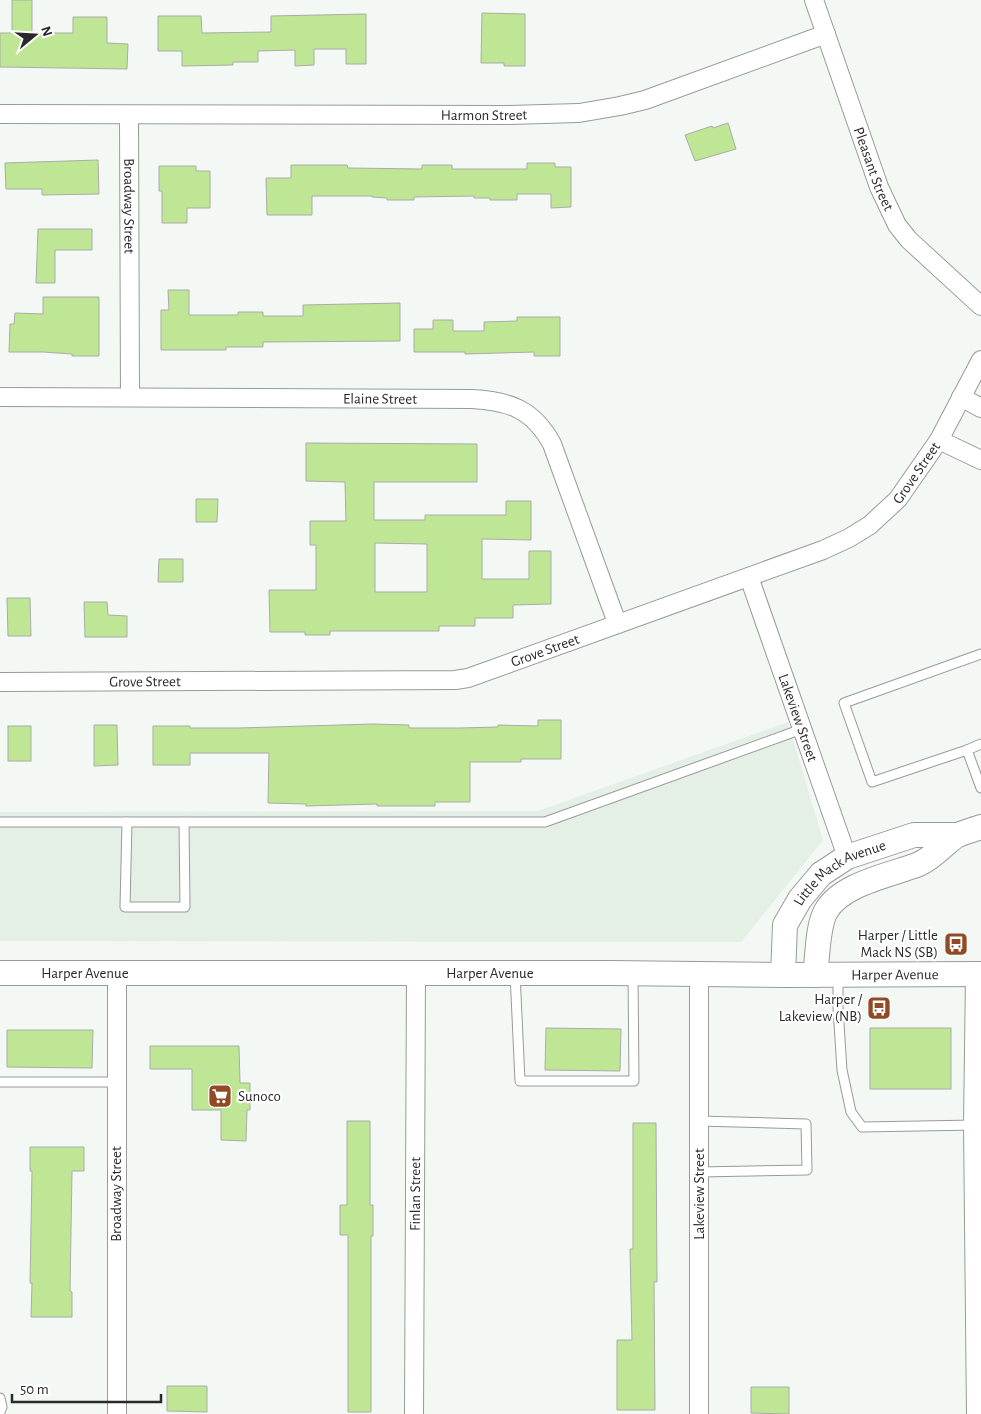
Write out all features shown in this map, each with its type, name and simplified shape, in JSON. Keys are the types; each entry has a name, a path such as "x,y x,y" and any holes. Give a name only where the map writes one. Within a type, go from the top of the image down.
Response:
{"main road":[{"name":"Little Mack Avenue","path":"783,975 785,925 800,899 821,874 847,857 914,835 957,835 981,827"},
{"name":"Little Mack Avenue","path":"827,975 821,928 826,912 834,901 858,886 922,863 957,835"},
{"name":"Harper Avenue","path":"0,973 978,974"}],"street":[{"name":"Pleasant Street","path":"814,0 879,187 897,225 909,240 981,306"},
{"name":"Harmon Street","path":"129,115 579,113 645,100 826,34"},
{"path":"0,114 129,115"},
{"name":"Broadway Street","path":"129,115 130,397"},
{"name":"Grove Street","path":"0,682 455,680 468,678 833,546 870,525 898,499 939,440 981,360"},
{"name":"Elaine Street","path":"0,397 472,399 494,400 517,407 539,424 552,444 617,624"},
{"path":"961,397 981,408"},
{"path":"939,440 981,460"},
{"name":"Lakeview Street","path":"748,577 847,857"},
{"name":"Finlan Street","path":"414,1414 416,973"},
{"name":"Broadway Street","path":"117,974 117,1414"},
{"name":"Lakeview Street","path":"699,974 699,1414"},
{"path":"976,1414 978,974"}],"lane":[{"path":"981,654 844,703 872,782 981,744"},
{"path":"0,822 545,822 802,729"},
{"path":"967,750 981,788"},
{"path":"127,822 125,907 185,907 184,822"},
{"path":"515,973 520,1081 634,1081 633,974"},
{"path":"827,975 838,1008 842,1070 851,1112 862,1128 977,1125"},
{"path":"0,1082 116,1082"},
{"path":"699,1121 806,1124 807,1170 699,1172"},
{"path":"0,1398 2,1407 0,1412"}],"shaded area":[{"path":"788,722 823,840 741,942 0,941 0,812 538,811"}],"building":[{"path":"12,0 32,0 32,33 73,33 73,17 107,17 107,43 128,44 127,69 0,67 0,33 12,33"},
{"path":"482,13 525,14 525,66 504,66 504,63 481,63"},
{"path":"366,14 366,64 346,64 346,49 314,49 314,65 295,66 295,50 258,51 258,62 233,62 233,65 182,66 182,51 158,51 158,16 201,16 202,33 271,32 271,16"},
{"path":"728,123 736,149 695,161 685,135"},
{"path":"98,160 99,194 42,195 42,189 6,189 5,163"},
{"path":"527,163 555,163 555,167 571,167 571,207 551,208 551,194 517,194 517,200 490,200 490,198 474,198 474,196 414,197 414,200 387,200 387,198 372,196 312,196 312,215 267,215 266,178 291,178 291,165 347,165 348,168 422,169 422,165 452,165 452,169 527,169"},
{"path":"159,166 196,166 196,171 210,171 210,208 187,208 187,223 162,223 162,191 159,191"},
{"path":"38,229 92,229 92,250 55,250 55,283 36,283"},
{"path":"168,290 189,290 189,315 238,315 238,312 263,312 263,316 303,316 303,305 400,303 400,341 263,342 263,347 226,347 226,350 161,350 161,310 169,310"},
{"path":"43,297 99,297 99,356 72,356 72,354 43,352 9,352 10,324 14,324 15,313 43,314"},
{"path":"517,317 560,317 560,356 534,356 534,352 465,354 465,352 414,352 414,329 433,329 433,320 453,320 453,331 484,331 484,322 517,321"},
{"path":"306,443 477,444 477,482 374,482 374,520 425,520 425,515 506,515 506,501 531,501 531,540 482,539 482,579 529,579 529,551 551,551 551,604 513,605 513,618 475,618 475,626 439,626 439,631 330,631 330,635 305,635 305,632 270,632 269,590 316,590 316,545 310,545 310,521 346,521 345,482 306,481","holes":["375,543 427,544 427,592 375,592"]},
{"path":"196,499 218,499 217,522 196,522"},
{"path":"159,559 183,559 183,582 158,582"},
{"path":"7,598 30,598 31,636 8,636"},
{"path":"84,602 107,602 108,615 127,616 127,637 85,637"},
{"path":"538,720 561,720 561,759 521,759 521,762 470,762 470,802 435,802 435,806 377,806 377,804 306,806 306,804 268,803 269,753 190,753 190,765 153,765 153,726 238,728 373,724 409,725 409,728 459,728 498,727 498,725 538,726"},
{"path":"94,725 117,725 118,765 94,766"},
{"path":"8,726 31,726 31,761 8,761"},
{"path":"546,1028 621,1029 620,1071 545,1070"},
{"path":"870,1028 951,1028 951,1089 870,1089"},
{"path":"7,1030 93,1030 92,1068 7,1067"},
{"path":"150,1046 239,1046 240,1083 250,1083 250,1110 247,1110 246,1141 221,1140 221,1110 192,1110 192,1069 150,1069"},
{"path":"347,1121 370,1121 370,1205 373,1205 373,1236 371,1236 371,1412 348,1412 348,1235 340,1235 340,1205 347,1205"},
{"path":"633,1123 656,1123 657,1282 654,1282 655,1410 617,1410 617,1340 632,1340 630,1249 633,1249"},
{"path":"30,1147 84,1147 84,1171 72,1171 70,1291 72,1292 72,1317 31,1317 32,1171 30,1171"},
{"path":"167,1386 207,1386 207,1412 167,1411"},
{"path":"751,1387 789,1387 789,1414 751,1413"}],"place":[{"name":"Harper / Little Mack NS (SB)","path":"956,944"},
{"name":"Harper / Lakeview (NB)","path":"879,1008"},
{"name":"Sunoco","path":"220,1096"}]}
